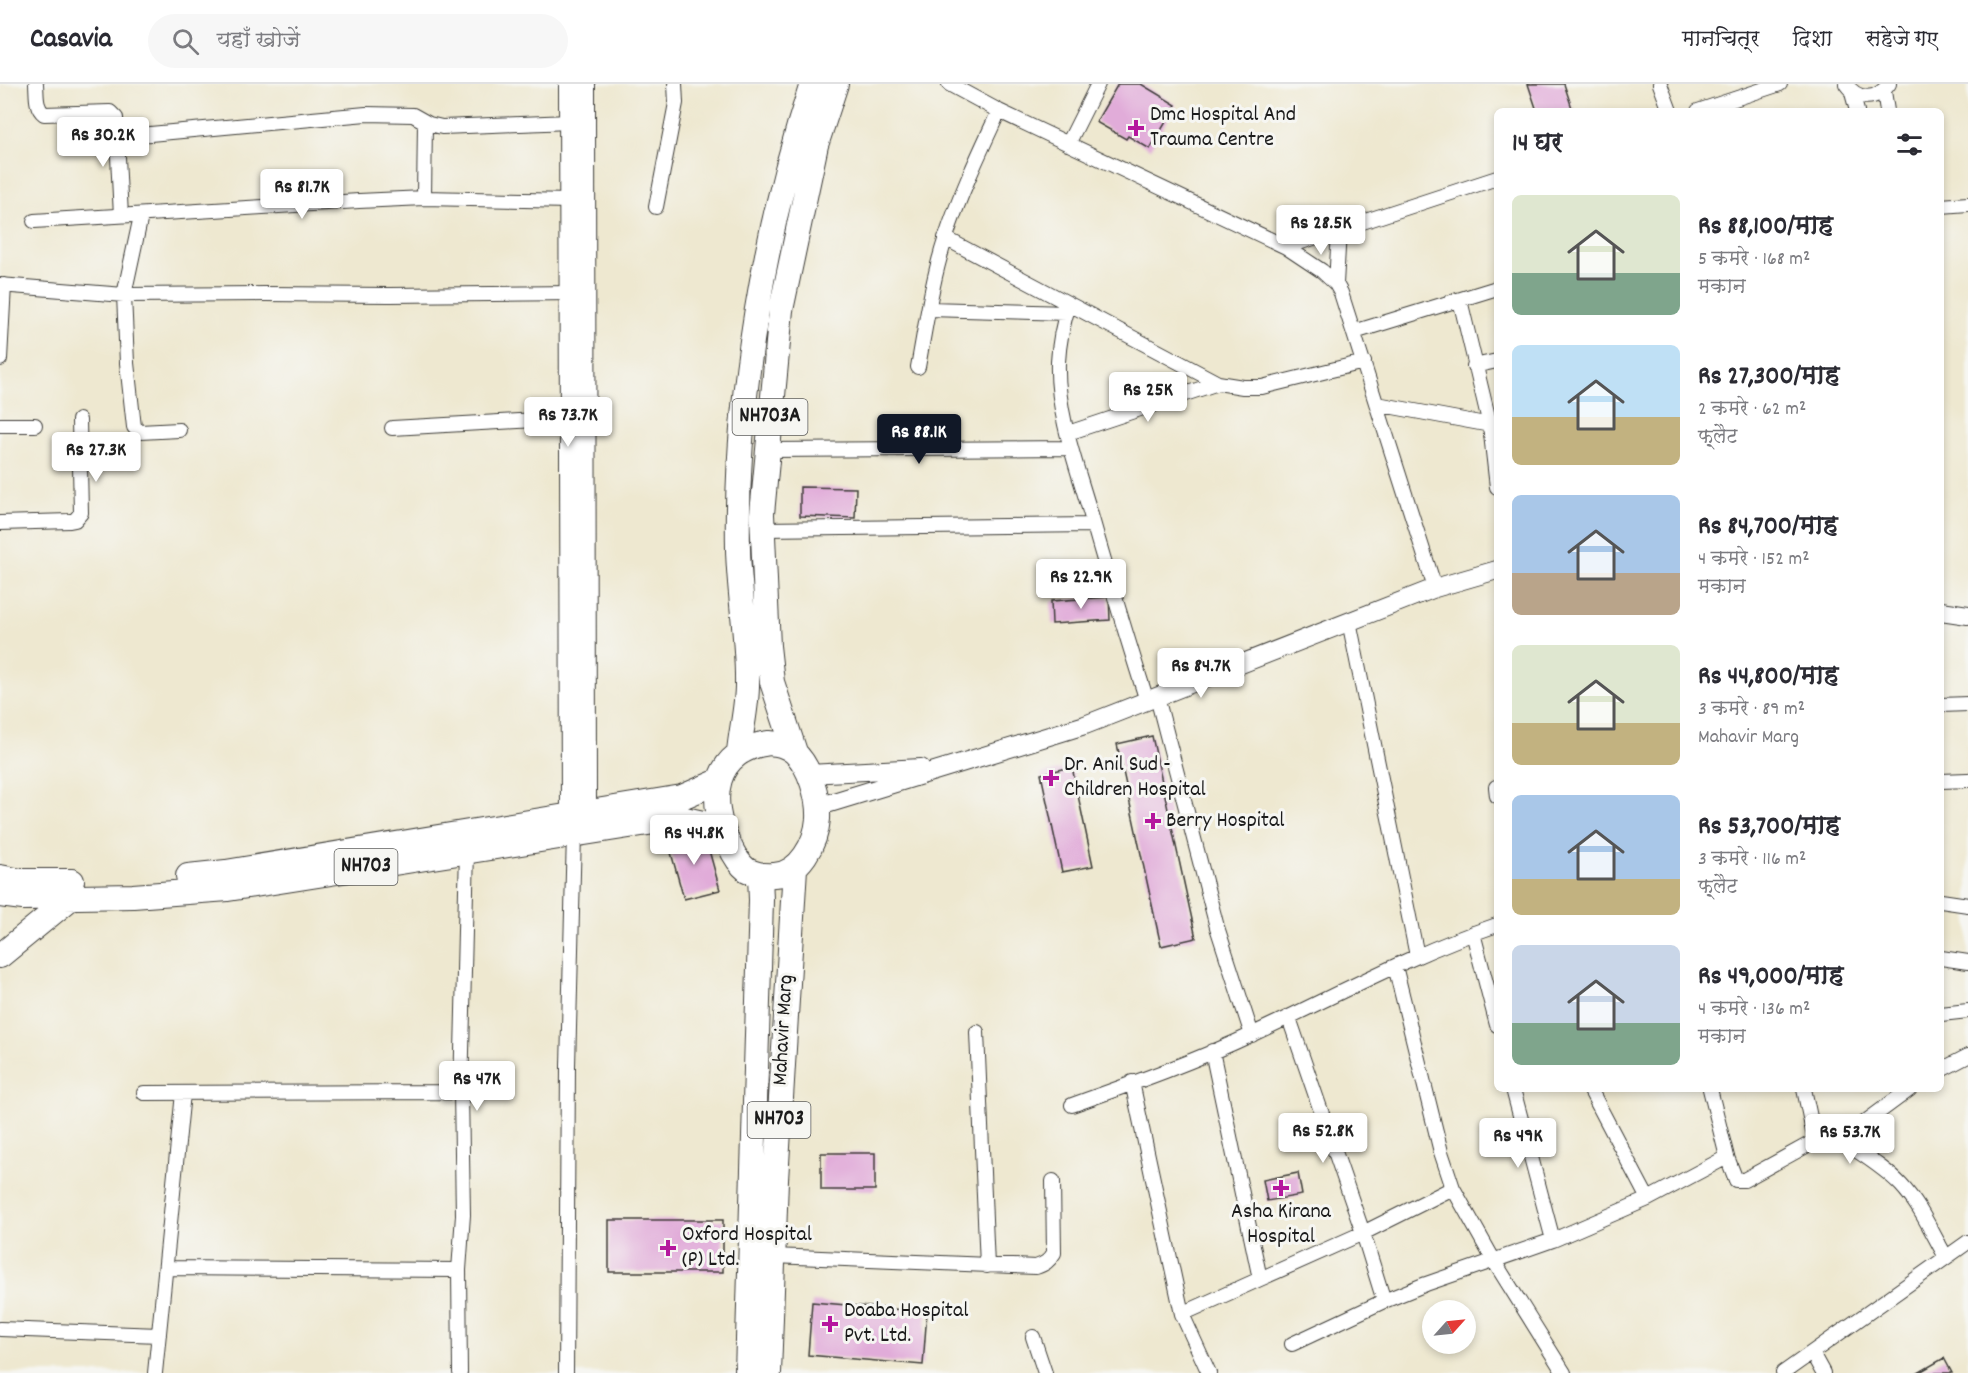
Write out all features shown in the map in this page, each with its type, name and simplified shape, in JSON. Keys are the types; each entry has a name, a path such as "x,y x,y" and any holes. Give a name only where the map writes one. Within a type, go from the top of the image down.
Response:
{"highway":[{"name":"NH703A","path":"739,753 747,686 738,549 742,437 756,312 792,144 812,84"},
{"name":"NH703A","path":"795,752 772,682 768,646 763,528 767,450 781,310 816,145 836,84"},
{"path":"769,742 784,745 795,752 809,774 818,819 812,844 795,868 776,876 760,875 746,869 734,854 717,816 716,797 719,782 726,765 739,753 755,744 769,742"},
{"name":"NH703","path":"0,877 21,881 200,883 228,889 467,850 577,821 682,797 719,782"},
{"name":"NH703","path":"0,895 23,898 133,896 200,883 226,872 577,821 680,818 703,824 725,837"},
{"name":"Mahavir Marg","path":"769,1373 776,1180 795,868"},
{"name":"Mahavir Marg","path":"747,1373 760,875"},
{"path":"0,956 72,897"}],"street":[{"path":"36,84 37,103 41,112 112,113 116,118 121,216"},
{"path":"568,84 570,122 568,293 577,821"},
{"path":"566,1373 568,1066 577,821 586,293 586,84"},
{"path":"656,207 675,103 675,84"},
{"path":"949,84 999,111 1286,247 1322,271 1336,284"},
{"path":"1068,144 1098,84"},
{"path":"1660,84 1669,108"},
{"path":"1709,108 1780,84"},
{"path":"1849,89 1862,97 1871,96 1886,87 1887,108"},
{"path":"1849,89 1856,108"},
{"path":"918,367 928,309 945,238 999,111"},
{"path":"118,137 346,115 403,114 442,127 570,122"},
{"path":"424,198 425,122"},
{"path":"1286,247 1494,179"},
{"path":"34,221 424,198 570,201"},
{"path":"1944,206 1968,204"},
{"path":"141,216 124,295 127,363 134,427 140,432 179,430"},
{"path":"1339,230 1336,284 1354,332 1435,588"},
{"path":"945,238 1067,309 1218,383 1262,387 1364,363"},
{"path":"0,359 2,285 124,295 388,296 586,293"},
{"path":"1354,332 1494,289"},
{"path":"1460,300 1474,366 1493,426 1494,441"},
{"path":"928,309 1067,309"},
{"path":"1067,309 1062,328 1058,364 1062,405 1071,448 1152,699 1217,927 1252,1035"},
{"path":"1474,366 1494,362"},
{"path":"1068,433 1218,383"},
{"path":"1377,404 1493,426"},
{"path":"392,428 571,418"},
{"path":"0,523 70,522 78,517 81,513 79,420"},
{"path":"0,425 35,425"},
{"path":"767,450 1071,448"},
{"path":"763,528 1094,525"},
{"path":"817,807 1085,725 1435,588 1494,571"},
{"path":"1944,611 1968,615"},
{"path":"1349,621 1417,956"},
{"path":"1944,705 1968,704"},
{"path":"809,774 952,766"},
{"path":"1944,781 1968,780"},
{"path":"460,1373 459,1270 463,1215 461,1092 467,850"},
{"path":"1944,901 1968,905"},
{"path":"1072,1104 1212,1052 1289,1018 1417,956 1494,926"},
{"path":"1473,933 1494,1014"},
{"path":"1944,958 1968,962"},
{"path":"1395,966 1441,1152 1453,1188 1494,1261 1564,1373"},
{"path":"1944,1014 1968,1011"},
{"path":"1289,1018 1384,1301"},
{"path":"977,1032 987,1266"},
{"path":"1212,1052 1260,1279"},
{"path":"1944,1068 1968,1056"},
{"path":"1132,1082 1182,1314 1209,1373"},
{"path":"144,1093 461,1092"},
{"path":"1515,1092 1553,1240"},
{"path":"1592,1092 1648,1199"},
{"path":"1711,1092 1727,1157 1734,1176 1740,1181 1815,1141 1828,1139 1844,1142 1892,1175 1902,1186 1946,1257"},
{"path":"1805,1092 1815,1141"},
{"path":"1844,1142 1868,1120 1906,1092"},
{"path":"155,1373 183,1093"},
{"path":"1292,1344 1384,1301 1458,1271 1553,1240 1648,1199 1727,1157"},
{"path":"773,1256 987,1266 1036,1267 1044,1265 1053,1253 1053,1181"},
{"path":"1182,1314 1363,1233 1453,1188"},
{"path":"1783,1373 1968,1242"},
{"path":"166,1268 459,1270"},
{"path":"0,1329 159,1335"},
{"path":"1033,1337 1046,1373"},
{"path":"1812,1353 1823,1373"}],"building":[{"path":"1118,84 1141,84 1176,105 1150,149 1096,122"},
{"path":"1528,84 1564,84 1572,108 1536,108"},
{"path":"800,487 856,488 855,518 800,516"},
{"path":"1109,597 1110,620 1052,624 1051,601"},
{"path":"1152,736 1196,938 1161,946 1117,744"},
{"path":"1072,767 1093,866 1062,872 1041,774"},
{"path":"704,832 720,890 684,899 668,842"},
{"path":"821,1153 875,1153 875,1190 821,1190"},
{"path":"1298,1173 1302,1195 1267,1201 1263,1180"},
{"path":"609,1220 723,1220 723,1272 609,1272"},
{"path":"812,1302 927,1312 923,1365 808,1355"},
{"path":"1944,1358 1952,1373 1918,1373"}],"place":[{"name":"Dmc Hospital And Trauma Centre","path":"1136,128"},
{"name":"Dr. Anil Sud - Children Hospital","path":"1051,778"},
{"name":"Berry Hospital","path":"1153,821"},
{"name":"Asha Kirana Hospital","path":"1281,1188"},
{"name":"Oxford Hospital (P) Ltd.","path":"668,1248"},
{"name":"Doaba Hospital Pvt. Ltd.","path":"830,1324"}]}
